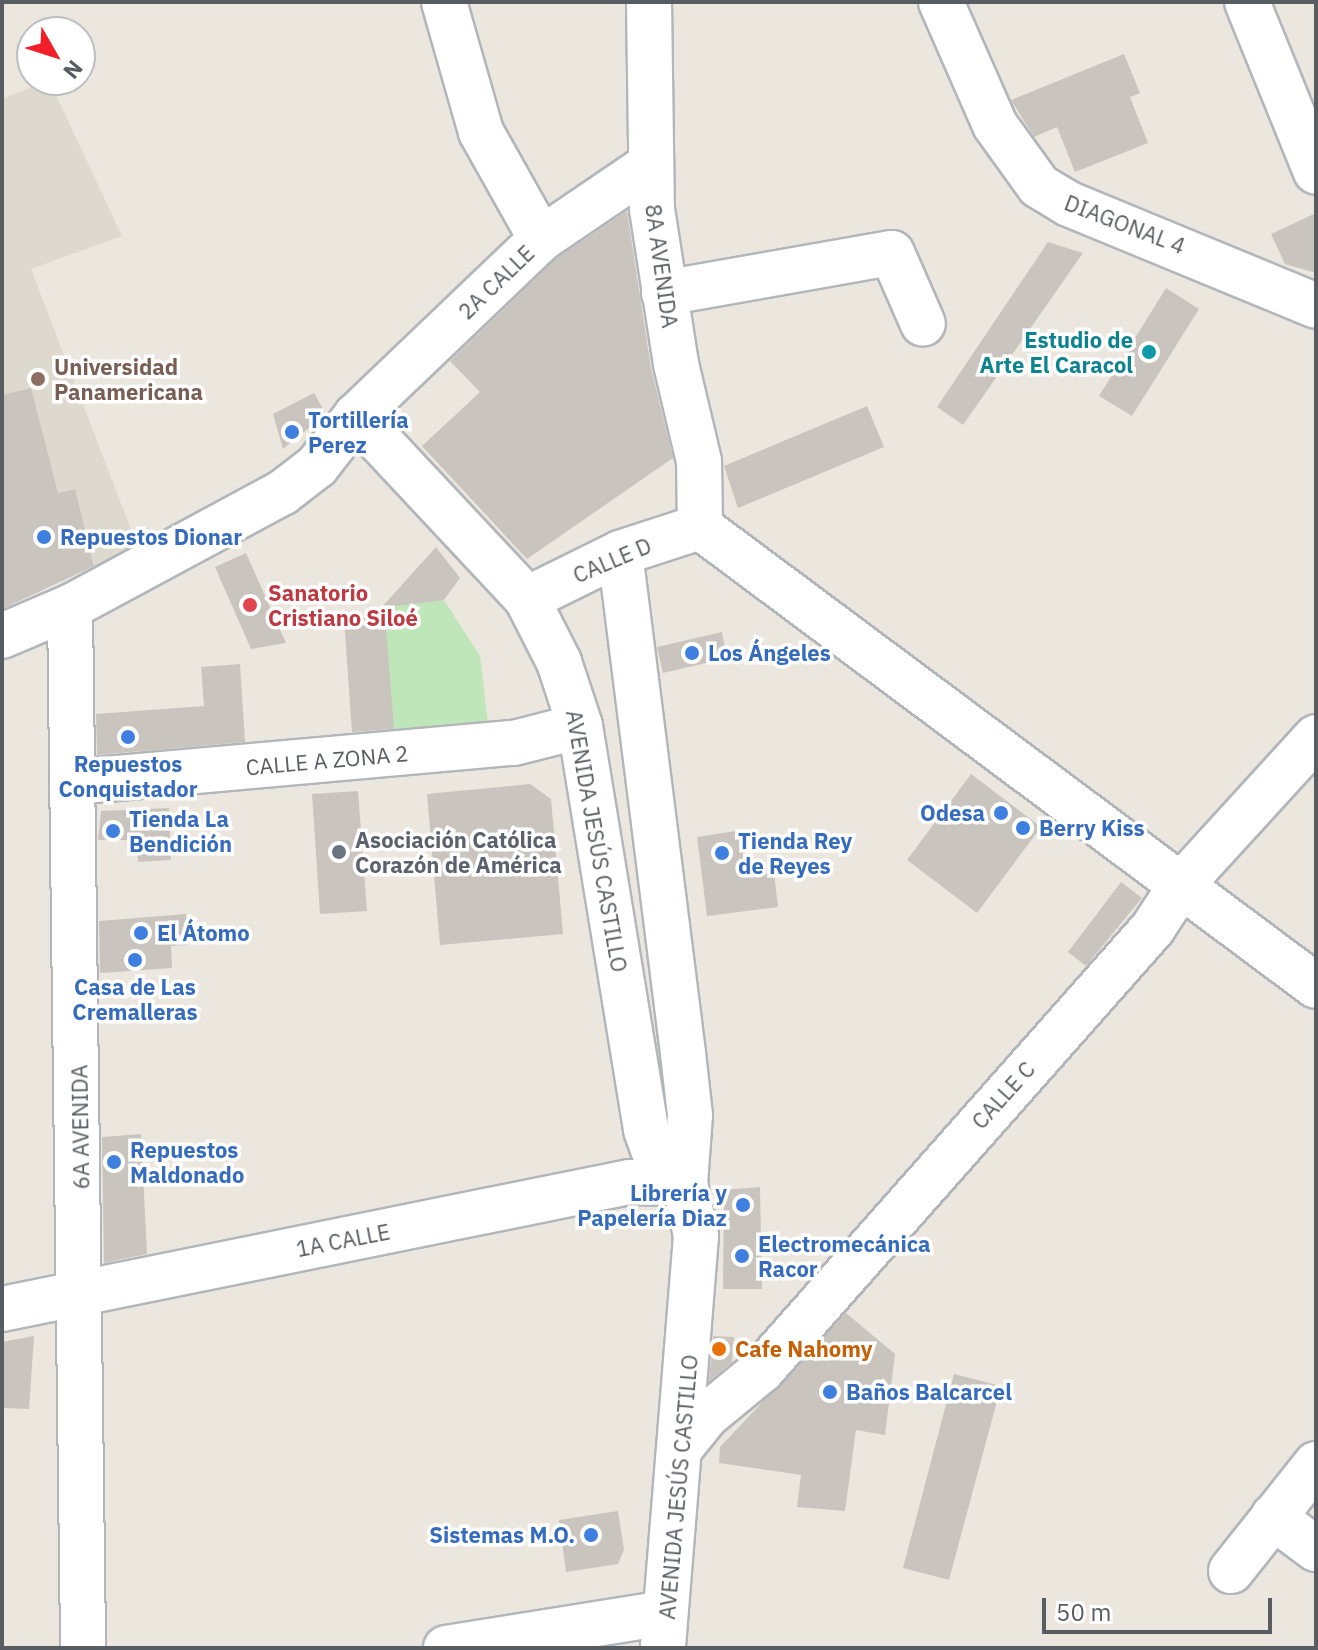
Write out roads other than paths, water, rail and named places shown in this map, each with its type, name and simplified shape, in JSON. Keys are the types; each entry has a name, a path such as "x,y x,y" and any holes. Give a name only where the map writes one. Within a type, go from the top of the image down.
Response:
{"street":[{"path":"444,2 481,132 541,239"},
{"name":"8A AVENIDA","path":"649,2 650,165 664,293 699,461 700,527"},
{"name":"DIAGONAL 4","path":"941,2 995,125 1039,186 1069,204 1316,306"},
{"path":"1247,2 1316,172"},
{"name":"2A CALLE","path":"2,636 70,607 282,493 317,466 356,416 541,239 650,165"},
{"path":"664,293 892,253 923,324"},
{"name":"AVENIDA JESÚS CASTILLO","path":"356,416 527,599 559,662 580,726 646,1130 653,1149 685,1183"},
{"path":"700,527 1316,986"},
{"name":"CALLE D","path":"527,599 620,553 700,527"},
{"name":"AVENIDA JESÚS CASTILLO","path":"620,553 690,1115 685,1183 696,1236 697,1278 664,1630"},
{"name":"6A AVENIDA","path":"70,607 82,1292 83,1648"},
{"name":"CALLE A ZONA 2","path":"73,782 514,743 580,726"},
{"name":"CALLE C","path":"682,1446 706,1416 762,1370 1153,928 1181,885 1316,737"},
{"name":"1A CALLE","path":"2,1309 629,1182 685,1183"},
{"path":"1231,1571 1316,1464"},
{"path":"1273,1517 1316,1549"},
{"path":"446,1648 664,1630"}],"place":[{"name":"Estudio de Arte El Caracol","path":"1149,352"},
{"name":"Universidad Panamericana","path":"38,379"},
{"name":"Tortillería Perez","path":"292,432"},
{"name":"Repuestos Dionar","path":"44,537"},
{"name":"Sanatorio Cristiano Siloé","path":"250,605"},
{"name":"Los Ángeles","path":"692,653"},
{"name":"Repuestos Conquistador","path":"128,737"},
{"name":"Odesa","path":"1001,813"},
{"name":"Berry Kiss","path":"1023,828"},
{"name":"Tienda La Bendición","path":"113,831"},
{"name":"Asociación Católica Corazón de América","path":"339,852"},
{"name":"Tienda Rey de Reyes","path":"722,853"},
{"name":"El Átomo","path":"141,933"},
{"name":"Casa de Las Cremalleras","path":"135,960"},
{"name":"Repuestos Maldonado","path":"114,1162"},
{"name":"Librería y Papelería Diaz","path":"743,1205"},
{"name":"Electromecánica Racor","path":"742,1256"},
{"name":"Cafe Nahomy","path":"719,1349"},
{"name":"Baños Balcarcel","path":"830,1392"},
{"name":"Sistemas M.O.","path":"591,1535"}]}
